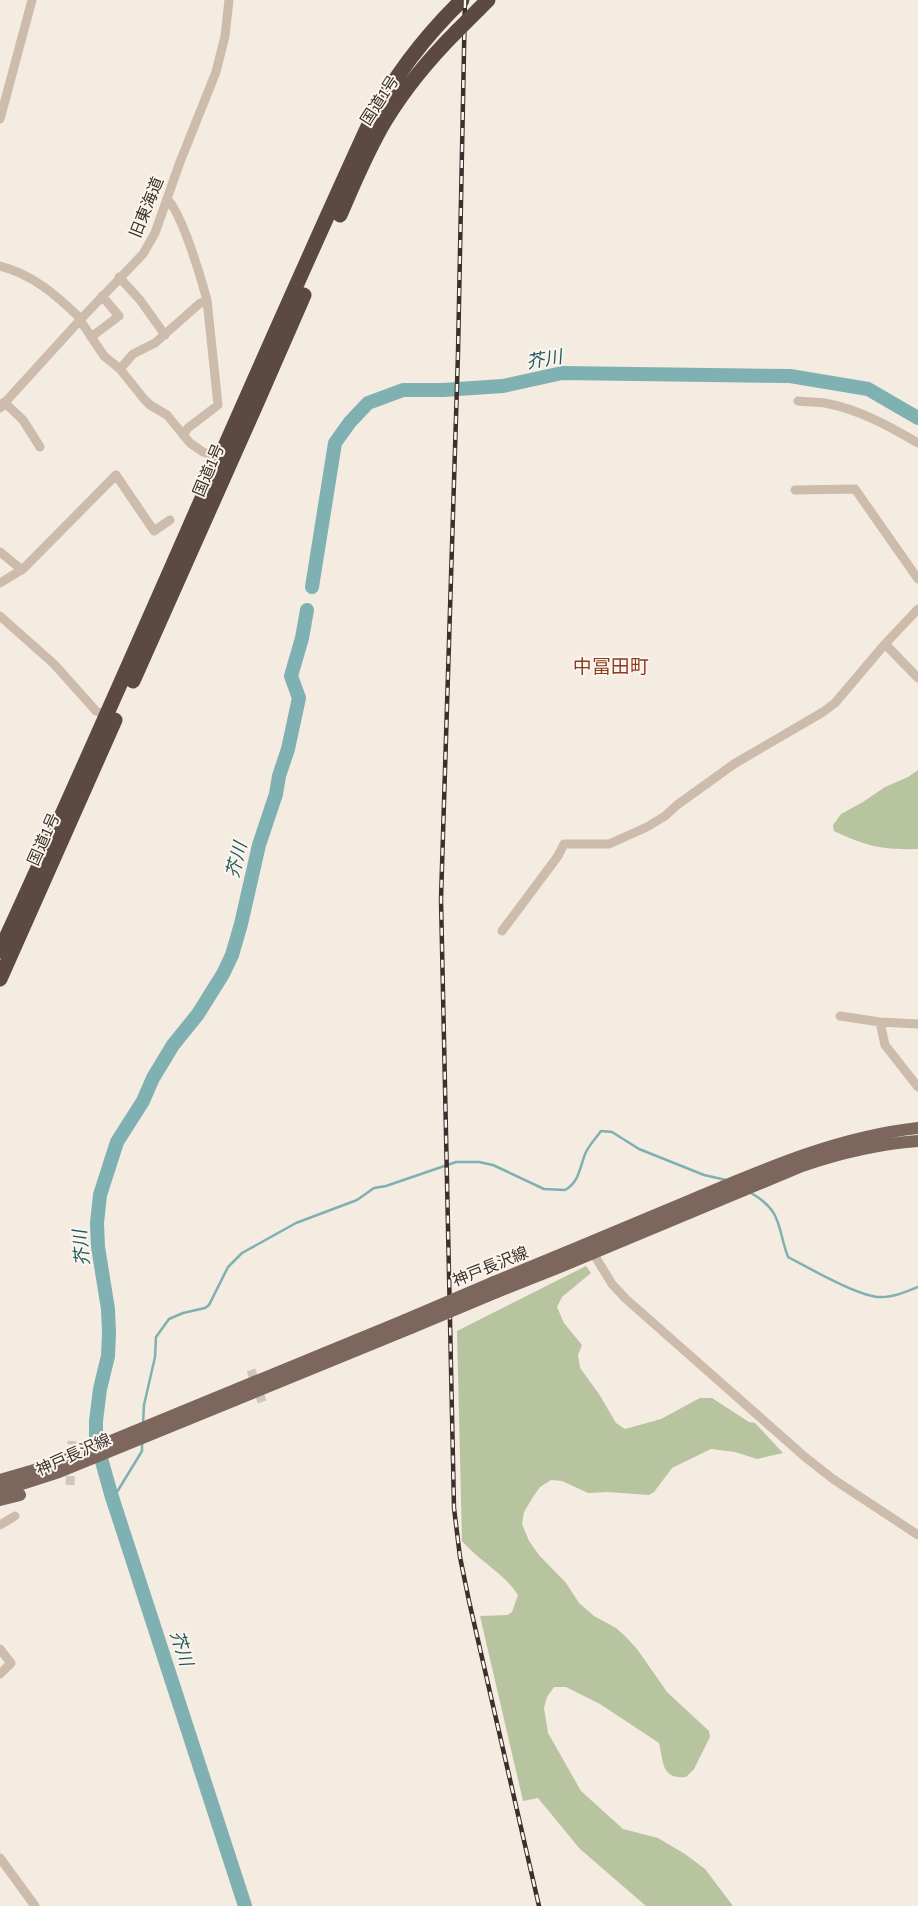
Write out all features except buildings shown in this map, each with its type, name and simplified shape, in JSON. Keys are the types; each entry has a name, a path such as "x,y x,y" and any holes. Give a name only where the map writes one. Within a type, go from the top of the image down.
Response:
{"highway":[{"name":"国道1号","path":"0,951 219,457 379,105 410,57 461,1"},
{"name":"国道1号","path":"0,979 366,156 385,121 411,82 456,31 483,5"}],"main road":[{"name":"神戸長沢線","path":"590,1248 685,1203 790,1159 844,1141 918,1128"},
{"name":"神戸長沢線","path":"0,1500 30,1491 80,1462 167,1423 590,1248 829,1156 918,1141"},
{"name":"神戸長沢線","path":"0,1491 26,1484 156,1433 167,1423"},
{"name":"神戸長沢線","path":"0,1472 54,1457 80,1462"},
{"name":"神戸長沢線","path":"0,1480 80,1462"}],"street":[{"path":"0,118 32,0"},
{"name":"旧東海道","path":"2,405 80,319 143,254 154,233 216,72 227,27 229,0"},
{"path":"166,199 176,211 207,300 218,404 188,428 183,435"},
{"path":"0,266 23,273 49,290 80,319 104,356 120,369 150,405 167,415 190,443 203,452 219,457"},
{"path":"120,277 140,300 165,335"},
{"path":"91,337 120,316 102,296"},
{"path":"120,369 133,354 165,335 199,304 207,300"},
{"path":"798,401 825,404 850,410 871,418 918,442"},
{"path":"2,405 27,425 40,447"},
{"path":"0,583 22,570 116,475 154,530 170,520"},
{"path":"795,490 855,489 918,579"},
{"path":"0,552 22,570"},
{"path":"502,931 558,856 564,844 609,844 665,816 734,764 823,712 835,703 885,644 918,610"},
{"path":"0,616 54,664 96,711 106,715"},
{"path":"885,644 918,678"},
{"path":"840,1016 880,1022 918,1024"},
{"path":"880,1022 885,1045 918,1087"},
{"path":"590,1248 612,1284 626,1299 805,1457 833,1479 918,1534"},
{"path":"0,1525 15,1516"},
{"path":"0,1649 11,1663 0,1674"},
{"path":"0,1858 35,1906"}],"green space":[{"path":"918,770 918,849 894,849 874,846 834,831 833,825 841,814 885,787 908,777"},
{"path":"586,1266 591,1273 562,1297 557,1307 564,1323 582,1345 578,1355 580,1368 599,1394 616,1423 625,1429 661,1419 700,1398 712,1398 749,1422 755,1423 783,1453 757,1459 735,1452 711,1449 672,1468 654,1492 649,1495 608,1492 588,1493 562,1481 551,1480 540,1487 533,1497 524,1512 522,1524 529,1541 539,1555 566,1583 579,1603 594,1616 616,1628 625,1636 637,1649 667,1692 709,1731 710,1737 694,1769 686,1777 672,1775 665,1768 659,1743 600,1704 566,1687 554,1687 547,1697 544,1708 548,1733 581,1791 623,1829 658,1838 685,1854 705,1869 733,1906 646,1906 580,1849 538,1798 523,1801 480,1616 507,1615 512,1612 518,1595 506,1580 462,1541 457,1331"}],"waterway":[{"name":"芥川","path":"312,587 335,443 350,422 368,403 403,390 443,390 503,386 562,373 790,376 868,389 918,418"},
{"name":"芥川","path":"245,1906 111,1494 96,1440 96,1421 100,1389 108,1356 109,1333 108,1309 98,1247 97,1223 100,1195 117,1142 143,1101 153,1078 173,1045 198,1014 223,974 232,955 259,845 276,794 279,776 288,749 299,698 291,676 302,638 307,610"},
{"path":"143,1424 144,1405 155,1357 156,1337 169,1319 183,1313 205,1308 209,1305 228,1267 242,1253 296,1223 357,1200 374,1188 386,1186 456,1162 479,1162 493,1165 544,1189 565,1190 574,1183 586,1152 601,1131 612,1132 639,1149 704,1175 726,1180"},
{"path":"751,1193 769,1207 774,1214 788,1257 834,1281 872,1296 891,1296 918,1287"},
{"path":"111,1494 117,1492 142,1451 142,1442"}],"tunnel":[{"path":"251,1370 262,1402"},
{"path":"70,1485 72,1441"}],"railway":[{"path":"465,0 458,353 441,899 454,1508 460,1557 469,1601 539,1906"}],"district":[{"name":"中冨田町","path":"611,666"}]}
